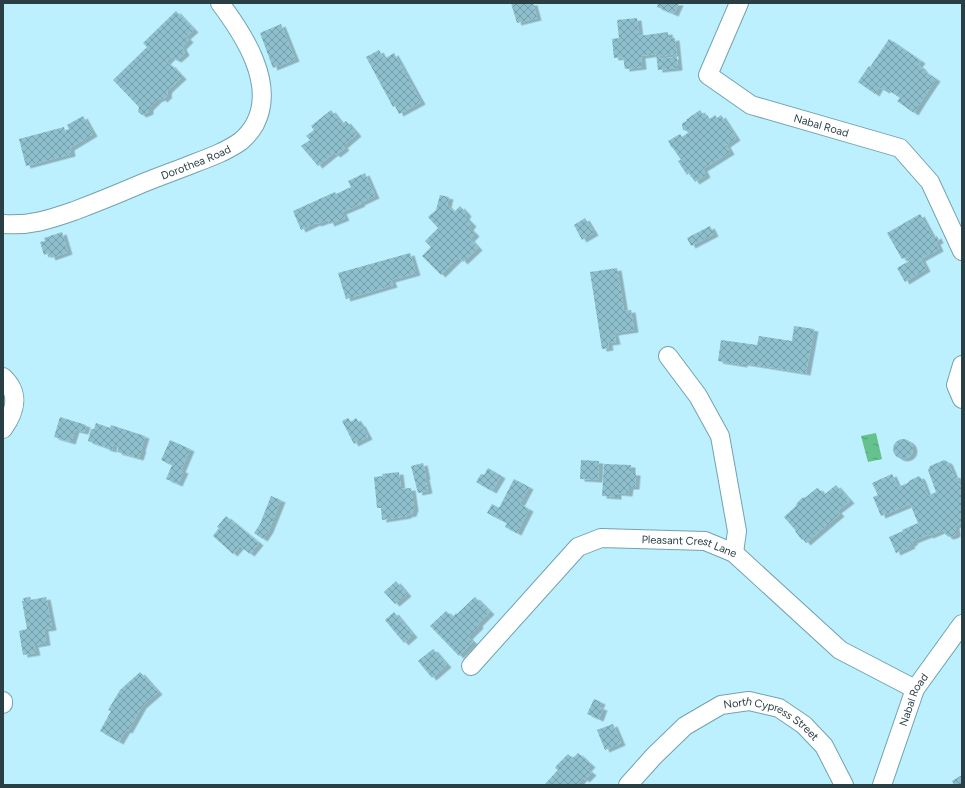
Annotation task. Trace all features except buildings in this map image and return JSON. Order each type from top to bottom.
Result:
[{"type":"street","name":"Dorothea Road","points":[[3,224],[32,224],[46,221],[218,154],[243,140],[251,131],[258,118],[261,106],[262,91],[259,74],[252,56],[236,26],[220,3]]},
{"type":"street","name":"Nabal Road","points":[[739,3],[708,75],[751,105],[900,148],[930,182],[962,251]]},
{"type":"street","points":[[668,356],[698,396],[720,436],[737,531],[734,552]]},
{"type":"street","points":[[962,365],[956,385],[962,399]]},
{"type":"street","points":[[3,377],[7,380],[13,391],[15,401],[13,412],[3,429]]},
{"type":"street","name":"Pleasant Crest Lane","points":[[471,666],[578,546],[601,538],[705,541],[734,552],[840,650],[915,689]]},
{"type":"street","name":"Nabal Road","points":[[882,785],[915,689],[962,624]]},
{"type":"street","name":"North Cypress Street","points":[[628,785],[654,756],[685,726],[721,705],[749,701],[779,708],[804,725],[824,746],[844,785]]},
{"type":"water","points":[[876,433],[882,459],[868,462],[861,436]]}]
